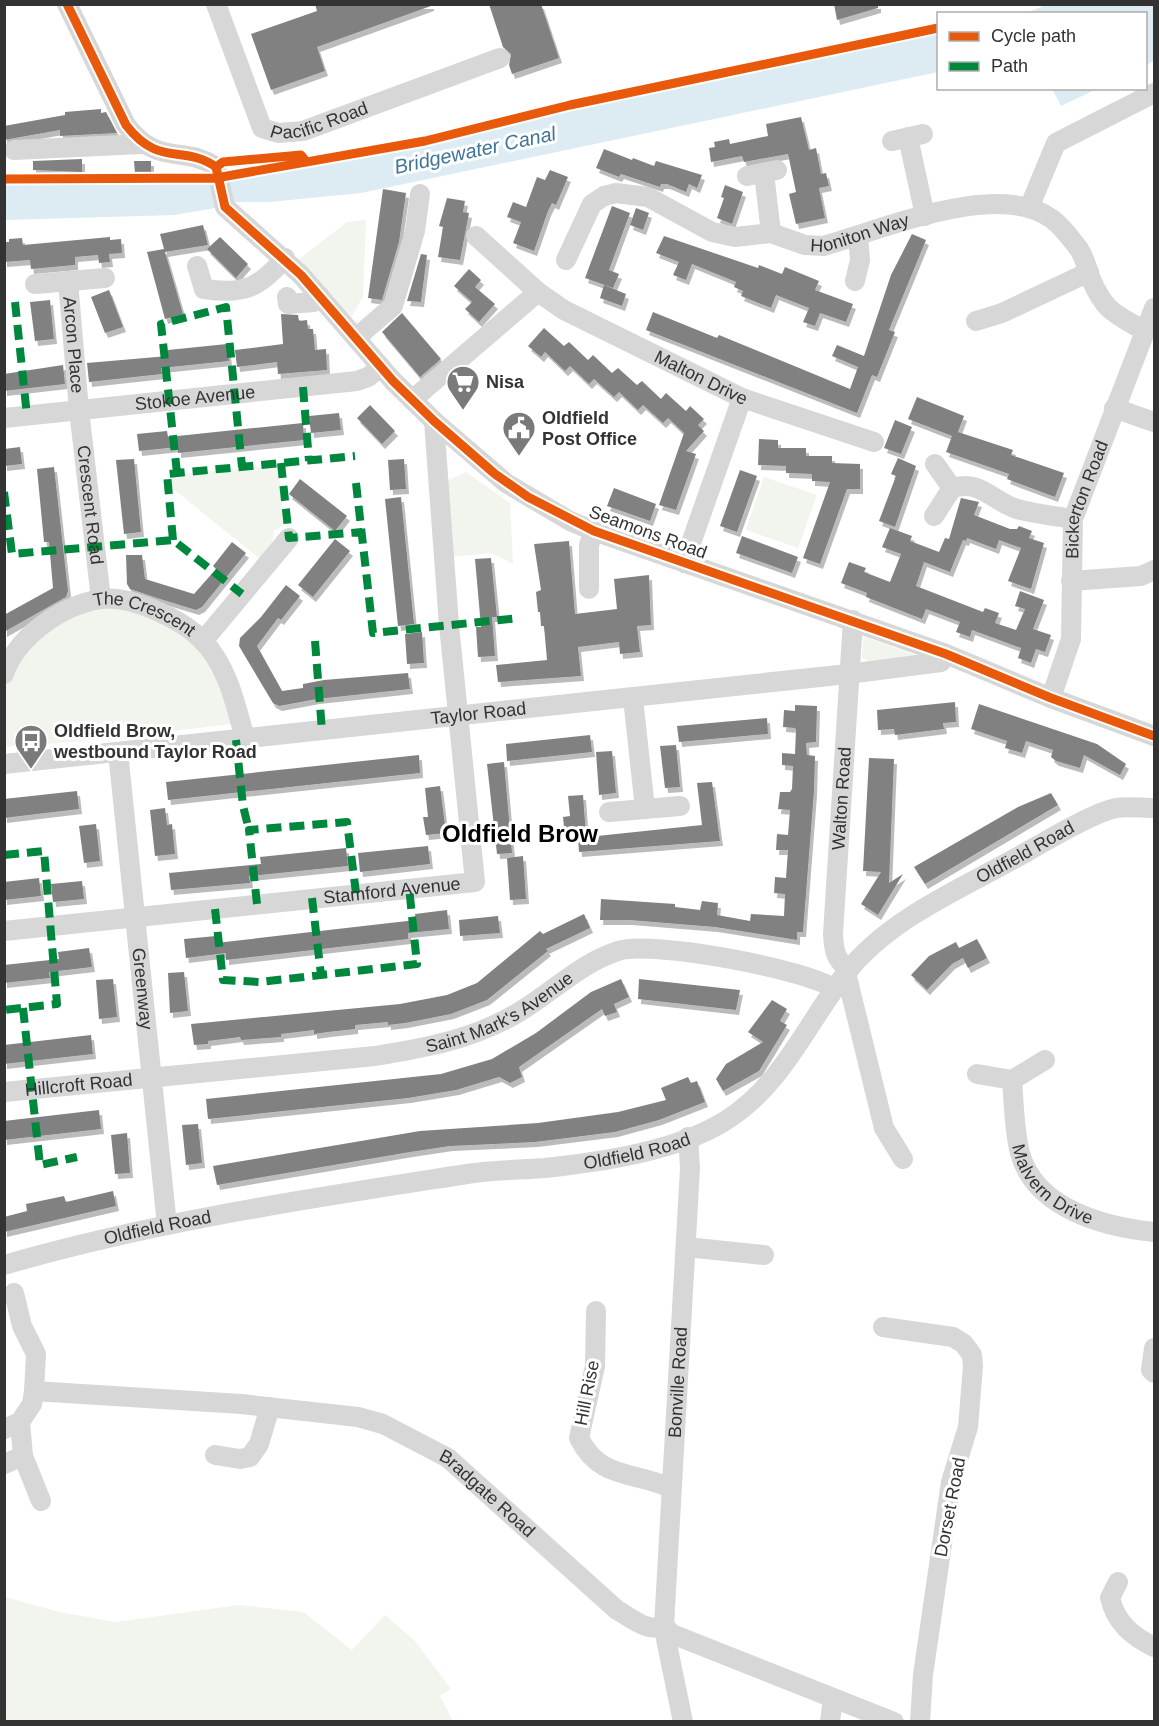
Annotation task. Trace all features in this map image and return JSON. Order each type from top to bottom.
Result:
[{"type":"street","points":[[67,4],[126,125],[142,144]]},
{"type":"street","name":"Pacific Road","points":[[216,4],[262,128],[278,134],[303,132],[500,58]]},
{"type":"street","points":[[1029,208],[1056,143],[1155,93]]},
{"type":"street","points":[[908,137],[925,216]]},
{"type":"street","points":[[14,150],[142,144]]},
{"type":"street","name":"Seamons Road","points":[[142,144],[164,153],[202,160],[216,167],[225,207],[285,258],[412,400],[506,483],[570,521],[946,654],[1051,698],[1155,736]]},
{"type":"street","points":[[763,173],[771,233]]},
{"type":"street","name":"Honiton Way","points":[[566,260],[592,204],[616,193],[648,197],[712,232],[735,237],[771,233],[805,245],[823,246],[925,216],[987,203],[1010,204],[1029,208],[1051,218],[1083,254],[1100,300],[1112,312],[1145,331]]},
{"type":"street","points":[[356,338],[393,306],[415,231],[420,194]]},
{"type":"street","name":"Malton Drive","points":[[476,236],[538,292],[564,310],[742,398],[874,442]]},
{"type":"street","points":[[855,281],[860,260],[858,237]]},
{"type":"street","points":[[197,266],[206,294],[226,293],[255,286],[285,258]]},
{"type":"street","points":[[976,321],[1002,313],[1089,272]]},
{"type":"street","points":[[35,284],[105,278]]},
{"type":"street","name":"Arcon Place","points":[[68,281],[79,410]]},
{"type":"street","points":[[412,400],[538,292]]},
{"type":"street","points":[[287,297],[288,304],[314,302],[320,296]]},
{"type":"street","name":"Bickerton Road","points":[[1051,698],[1071,639],[1073,519],[1114,408],[1155,308]]},
{"type":"street","name":"Stokoe Avenue","points":[[4,418],[357,381],[368,377],[381,366]]},
{"type":"street","points":[[684,563],[742,398]]},
{"type":"street","points":[[1114,408],[1155,422]]},
{"type":"street","name":"Crescent Road","points":[[79,410],[101,599]]},
{"type":"street","name":"Stamford Avenue","points":[[136,918],[410,887],[475,882],[449,626],[434,421]]},
{"type":"street","points":[[935,464],[952,488]]},
{"type":"street","points":[[934,516],[952,488],[971,485],[987,491],[1014,508],[1073,519]]},
{"type":"street","points":[[589,589],[589,546],[594,531]]},
{"type":"street","points":[[203,640],[289,538]]},
{"type":"street","points":[[1071,581],[1141,576],[1155,570]]},
{"type":"street","name":"The Crescent","points":[[5,667],[22,642],[52,616],[72,607],[101,599],[133,603],[158,612],[203,640],[218,661],[245,739]]},
{"type":"street","name":"Walton Road","points":[[853,620],[833,934],[834,953],[839,962],[884,1128],[903,1159]]},
{"type":"street","name":"Taylor Road","points":[[4,764],[848,674],[941,662],[946,654]]},
{"type":"street","points":[[633,698],[645,809]]},
{"type":"street","name":"Greenway","points":[[118,752],[166,1226]]},
{"type":"street","points":[[609,812],[680,806]]},
{"type":"street","name":"Oldfield Road","points":[[4,1265],[166,1226],[472,1173],[547,1168],[634,1154],[688,1137],[723,1123],[770,1084],[843,977],[881,937],[914,914],[1056,835],[1115,808],[1155,808]]},
{"type":"street","points":[[4,931],[136,918]]},
{"type":"street","name":"Saint Mark's Avenue","points":[[151,1076],[375,1056],[427,1047],[477,1034],[516,1014],[598,958],[621,950],[652,949],[743,960],[817,979],[843,977]]},
{"type":"street","points":[[977,1074],[1012,1080],[1045,1060]]},
{"type":"street","name":"Hillcroft Road","points":[[4,1092],[151,1076]]},
{"type":"street","name":"Malvern Drive","points":[[1012,1080],[1020,1154],[1029,1175],[1063,1206],[1089,1220],[1114,1227],[1155,1232]]},
{"type":"street","name":"Bonville Road","points":[[683,1722],[663,1628],[686,1247],[690,1168],[688,1137]]},
{"type":"street","points":[[686,1247],[764,1255]]},
{"type":"street","points":[[14,1293],[22,1326],[36,1354],[32,1404],[12,1425],[14,1460],[41,1501]]},
{"type":"street","name":"Hill Rise","points":[[596,1311],[595,1366],[579,1438],[589,1455],[602,1467],[651,1479],[670,1488]]},
{"type":"street","name":"Dorset Road","points":[[883,1326],[952,1337],[964,1344],[972,1355],[968,1427],[951,1482],[923,1675],[920,1722]]},
{"type":"street","points":[[1155,1348],[1150,1362],[1151,1370],[1155,1373]]},
{"type":"street","name":"Bradgate Road","points":[[34,1391],[270,1407],[358,1416],[383,1424],[448,1458],[616,1610],[644,1625],[663,1628],[894,1722]]},
{"type":"street","points":[[215,1455],[240,1460],[250,1457],[259,1444],[270,1407]]},
{"type":"street","points":[[1118,1582],[1110,1599],[1113,1612],[1121,1624],[1137,1638],[1155,1647]]},
{"type":"street","points":[[645,1609],[663,1628]]},
{"type":"street","points":[[830,1722],[833,1698]]},
{"type":"shaded area","points":[[366,220],[363,296],[351,318],[297,261],[347,222]]},
{"type":"shaded area","points":[[278,465],[284,525],[274,531],[272,544],[260,559],[171,487],[171,475]]},
{"type":"shaded area","points":[[466,472],[510,503],[513,564],[491,553],[451,557],[447,481]]},
{"type":"shaded area","points":[[764,477],[817,495],[798,548],[746,530]]},
{"type":"shaded area","points":[[99,600],[157,614],[216,661],[232,724],[141,735],[134,729],[120,724],[106,727],[86,741],[5,747],[5,682],[23,644]]},
{"type":"shaded area","points":[[868,638],[915,655],[915,657],[872,663],[862,658],[863,640]]},
{"type":"shaded area","points":[[5,1597],[59,1612],[116,1622],[239,1605],[303,1612],[352,1650],[385,1615],[415,1641],[451,1689],[440,1696],[453,1721],[5,1721]]},
{"type":"water","points":[[1046,5],[1154,5],[1154,61],[1147,64],[1147,12],[1028,12]]},
{"type":"water","name":"Bridgewater Canal","points":[[937,33],[937,72],[361,193],[269,202],[232,202],[215,208],[175,215],[5,220],[4,182],[222,180],[411,148],[671,86]]},
{"type":"water","points":[[1053,90],[1095,90],[1061,106]]},
{"type":"building","points":[[315,4],[431,4],[431,6],[317,47],[325,71],[271,90],[251,34],[317,11]]},
{"type":"building","points":[[489,4],[541,4],[559,58],[512,74],[509,65],[511,54],[503,47]]},
{"type":"building","points":[[834,4],[878,4],[878,8],[837,20]]},
{"type":"building","points":[[101,109],[101,113],[106,112],[117,133],[60,136],[60,130],[4,140],[4,126],[65,115],[65,112]]},
{"type":"building","points":[[801,117],[809,150],[816,148],[821,174],[826,173],[829,186],[819,188],[825,218],[796,224],[789,194],[796,192],[788,154],[744,162],[742,156],[711,162],[709,148],[715,147],[714,142],[729,139],[730,144],[768,136],[766,124]]},
{"type":"building","points":[[604,149],[654,166],[656,161],[702,175],[697,188],[689,184],[686,192],[667,184],[661,184],[660,187],[621,174],[619,177],[596,168]]},
{"type":"building","points":[[82,159],[82,172],[33,170],[33,161]]},
{"type":"building","points":[[134,161],[151,161],[151,173],[135,173]]},
{"type":"building","points":[[550,170],[568,177],[556,205],[552,203],[548,211],[534,251],[513,243],[521,222],[507,217],[513,202],[526,207],[537,177],[545,180]]},
{"type":"building","points":[[725,185],[743,192],[732,224],[717,218],[724,198],[721,197]]},
{"type":"building","points":[[383,189],[406,193],[399,242],[382,300],[368,298]]},
{"type":"building","points":[[447,198],[465,201],[463,212],[469,213],[460,260],[438,257],[443,227],[439,226]]},
{"type":"building","points":[[612,206],[630,213],[609,270],[619,274],[613,288],[585,278]]},
{"type":"building","points":[[636,208],[649,213],[643,230],[630,225]]},
{"type":"building","points":[[203,225],[208,245],[165,252],[183,314],[165,319],[147,252],[164,249],[160,234]]},
{"type":"building","points":[[912,234],[926,240],[889,330],[895,332],[877,377],[872,375],[857,413],[646,330],[653,312],[717,338],[719,335],[850,389],[858,367],[832,356],[837,345],[864,356],[891,275]]},
{"type":"building","points":[[664,236],[758,268],[759,265],[782,274],[785,267],[819,281],[815,290],[853,304],[846,322],[820,313],[815,326],[803,322],[809,308],[776,295],[771,308],[741,296],[743,291],[734,287],[736,282],[692,264],[686,280],[673,275],[679,262],[656,253]]},
{"type":"building","points":[[110,237],[110,240],[121,239],[122,253],[109,254],[110,262],[99,263],[98,255],[75,257],[75,265],[31,269],[30,260],[4,262],[4,242],[9,242],[9,239],[22,238],[23,245]]},
{"type":"building","points":[[220,237],[248,264],[236,278],[207,249]]},
{"type":"building","points":[[421,254],[427,255],[421,302],[407,301]]},
{"type":"building","points":[[469,269],[481,280],[475,287],[495,304],[479,322],[465,309],[472,302],[454,286]]},
{"type":"building","points":[[604,285],[626,294],[622,306],[600,298]]},
{"type":"building","points":[[109,290],[123,327],[105,333],[91,297]]},
{"type":"building","points":[[50,300],[54,339],[35,341],[30,302]]},
{"type":"building","points":[[402,313],[441,359],[420,377],[382,332]]},
{"type":"building","points":[[281,314],[298,315],[299,321],[307,320],[308,329],[313,329],[315,350],[326,349],[327,370],[278,374],[277,362],[237,367],[235,350],[283,344]]},
{"type":"building","points":[[544,328],[564,346],[569,342],[588,360],[593,355],[612,373],[618,368],[637,385],[642,381],[661,399],[666,393],[686,411],[690,406],[704,419],[698,425],[704,431],[686,451],[696,454],[676,510],[659,505],[684,433],[668,418],[663,423],[643,405],[638,410],[619,392],[614,397],[594,379],[589,384],[570,366],[565,371],[545,352],[541,357],[528,346]]},
{"type":"building","points":[[227,344],[229,361],[161,368],[162,374],[89,382],[87,363],[168,356],[168,350]]},
{"type":"building","points":[[63,365],[65,384],[4,391],[4,374]]},
{"type":"building","points":[[917,397],[964,416],[958,432],[1013,450],[1011,455],[1064,473],[1055,497],[1007,479],[1009,474],[946,452],[952,436],[908,419]]},
{"type":"building","points":[[370,405],[395,431],[382,444],[357,418]]},
{"type":"building","points":[[339,413],[341,430],[311,433],[309,416]]},
{"type":"building","points":[[895,420],[912,427],[901,454],[884,448]]},
{"type":"building","points":[[303,423],[304,440],[178,453],[178,447],[139,451],[137,434],[167,431],[168,437]]},
{"type":"building","points":[[759,439],[778,440],[778,448],[806,448],[806,456],[832,456],[832,463],[860,464],[860,489],[847,489],[820,564],[803,558],[830,482],[812,481],[812,474],[786,473],[786,466],[758,465]]},
{"type":"building","points":[[20,447],[22,464],[4,466],[4,449]]},
{"type":"building","points":[[898,458],[916,466],[895,527],[879,521],[896,476],[891,474]]},
{"type":"building","points":[[134,459],[141,532],[124,534],[116,460]]},
{"type":"building","points":[[404,459],[406,489],[390,490],[388,460]]},
{"type":"building","points":[[54,467],[68,591],[66,597],[4,632],[4,615],[53,588],[49,542],[44,542],[37,469]]},
{"type":"building","points":[[740,470],[757,476],[737,532],[720,526]]},
{"type":"building","points":[[300,479],[347,516],[335,531],[289,494]]},
{"type":"building","points":[[614,488],[656,504],[650,521],[607,506]]},
{"type":"building","points":[[401,497],[414,624],[398,626],[385,499]]},
{"type":"building","points":[[961,498],[979,502],[974,515],[1010,529],[1017,529],[1019,526],[1032,531],[1029,538],[1044,543],[1031,589],[1008,581],[1021,548],[999,540],[996,549],[967,538],[966,541],[963,540],[950,572],[924,562],[916,586],[983,612],[985,608],[999,613],[995,623],[1016,630],[1025,609],[1015,606],[1020,591],[1044,600],[1033,629],[1051,635],[1045,652],[1036,649],[1031,663],[1018,658],[1021,648],[972,630],[970,637],[956,632],[960,622],[926,609],[922,619],[866,597],[867,593],[841,583],[849,562],[866,568],[864,572],[890,582],[901,554],[882,547],[890,528],[912,536],[910,541],[939,552],[945,538],[949,539]]},
{"type":"building","points":[[742,536],[798,557],[792,573],[736,553]]},
{"type":"building","points":[[335,539],[350,551],[313,597],[298,585]]},
{"type":"building","points":[[569,541],[575,614],[617,609],[614,579],[649,575],[651,625],[637,626],[640,652],[620,654],[619,642],[578,647],[581,676],[498,682],[496,665],[547,660],[544,626],[541,626],[540,612],[538,612],[536,592],[541,590],[534,544]]},
{"type":"building","points":[[232,542],[246,553],[202,607],[196,610],[130,589],[127,584],[126,555],[142,555],[145,579],[194,594],[216,569],[213,566]]},
{"type":"building","points":[[491,558],[497,617],[492,617],[495,656],[478,657],[476,627],[481,627],[475,559]]},
{"type":"building","points":[[286,585],[300,596],[281,620],[278,618],[257,646],[282,691],[303,688],[303,684],[324,680],[408,673],[410,689],[317,699],[279,706],[273,703],[239,646],[240,638],[261,617]]},
{"type":"building","points":[[422,632],[424,663],[407,664],[405,634]]},
{"type":"building","points":[[955,702],[956,722],[943,723],[944,729],[895,735],[894,729],[878,730],[877,710]]},
{"type":"building","points":[[979,704],[1097,744],[1126,764],[1120,775],[1084,755],[1080,768],[1056,761],[1051,757],[1053,750],[1026,741],[1022,753],[1005,748],[1007,741],[971,729]]},
{"type":"building","points":[[795,705],[817,706],[816,742],[806,743],[807,755],[815,756],[814,791],[803,932],[797,932],[797,940],[715,927],[600,920],[601,899],[675,904],[675,907],[700,910],[702,901],[718,903],[717,915],[750,921],[751,914],[784,916],[785,894],[774,893],[775,877],[786,878],[788,850],[776,850],[777,834],[788,835],[790,810],[778,809],[780,792],[790,792],[792,789],[793,766],[782,765],[782,753],[795,754],[796,730],[783,727],[784,710],[795,711]]},
{"type":"building","points":[[767,718],[768,734],[679,742],[677,726]]},
{"type":"building","points":[[590,735],[592,752],[507,761],[506,744]]},
{"type":"building","points":[[676,745],[680,787],[665,788],[660,746]]},
{"type":"building","points":[[612,751],[616,793],[599,795],[596,752]]},
{"type":"building","points":[[419,755],[420,773],[168,800],[166,782]]},
{"type":"building","points":[[869,758],[894,759],[889,883],[903,874],[878,915],[861,904],[881,872],[863,871]]},
{"type":"building","points":[[504,762],[512,853],[497,854],[487,764]]},
{"type":"building","points":[[712,782],[720,841],[579,852],[578,838],[702,825],[697,783]]},
{"type":"building","points":[[440,786],[446,833],[426,835],[423,817],[428,817],[425,788]]},
{"type":"building","points":[[77,791],[79,809],[4,818],[4,799]]},
{"type":"building","points":[[1051,793],[1058,805],[925,884],[914,867],[1018,807]]},
{"type":"building","points":[[583,795],[586,835],[565,837],[563,817],[570,816],[568,796]]},
{"type":"building","points":[[165,808],[167,825],[172,824],[175,854],[155,856],[150,810]]},
{"type":"building","points":[[96,824],[100,861],[84,863],[79,826]]},
{"type":"building","points":[[428,846],[430,864],[360,872],[358,853]]},
{"type":"building","points":[[346,848],[348,866],[249,876],[250,883],[171,890],[169,873],[261,864],[260,857]]},
{"type":"building","points":[[523,856],[526,899],[510,900],[507,858]]},
{"type":"building","points":[[39,878],[41,896],[4,900],[4,882]]},
{"type":"building","points":[[82,881],[84,899],[53,902],[51,884]]},
{"type":"building","points":[[447,910],[449,929],[408,933],[408,939],[226,960],[226,953],[186,958],[184,939],[216,936],[216,943],[416,920],[415,914]]},
{"type":"building","points":[[584,914],[590,928],[546,949],[548,951],[487,1000],[451,1014],[388,1025],[388,1022],[355,1025],[355,1029],[314,1034],[314,1030],[281,1034],[281,1037],[241,1040],[240,1037],[194,1045],[191,1024],[400,1004],[447,995],[477,983],[540,931],[543,934]]},
{"type":"building","points":[[498,916],[500,933],[460,936],[459,920]]},
{"type":"building","points":[[977,939],[987,958],[968,968],[963,958],[952,964],[927,990],[911,975],[929,956],[956,942],[959,948]]},
{"type":"building","points":[[89,948],[92,967],[49,972],[50,978],[4,983],[4,965],[59,959],[58,952]]},
{"type":"building","points":[[184,972],[188,1011],[170,1013],[168,973]]},
{"type":"building","points":[[113,979],[117,1017],[99,1019],[96,980]]},
{"type":"building","points":[[621,979],[629,997],[614,1004],[617,1012],[605,1016],[602,1009],[519,1067],[522,1077],[510,1083],[499,1077],[456,1090],[408,1098],[208,1119],[206,1099],[441,1074],[492,1059],[536,1033],[591,992]]},
{"type":"building","points":[[639,979],[740,990],[736,1010],[638,999]]},
{"type":"building","points":[[772,1000],[787,1009],[780,1021],[787,1025],[759,1071],[723,1091],[716,1079],[726,1064],[763,1042],[748,1032]]},
{"type":"building","points":[[91,1035],[93,1054],[4,1064],[4,1045]]},
{"type":"building","points":[[688,1077],[691,1083],[697,1081],[705,1102],[659,1120],[615,1132],[535,1142],[450,1146],[217,1185],[213,1166],[420,1131],[538,1123],[618,1112],[666,1100],[661,1088]]},
{"type":"building","points":[[99,1110],[101,1129],[4,1140],[4,1121]]},
{"type":"building","points":[[198,1124],[202,1163],[186,1165],[182,1125]]},
{"type":"building","points":[[127,1133],[130,1173],[115,1174],[111,1135]]},
{"type":"building","points":[[113,1191],[116,1206],[4,1232],[4,1217],[27,1211],[26,1204],[64,1196],[66,1202]]},
{"type":"marked path","points":[[15,302],[27,416]]},
{"type":"marked path","points":[[177,473],[161,324],[226,307],[242,467]]},
{"type":"marked path","points":[[303,387],[309,461]]},
{"type":"marked path","points":[[173,540],[167,474],[355,456]]},
{"type":"marked path","points":[[281,463],[289,538],[362,532]]},
{"type":"marked path","points":[[356,483],[373,633],[519,618]]},
{"type":"marked path","points":[[4,492],[12,554],[173,540],[242,594]]},
{"type":"marked path","points":[[315,641],[322,731]]},
{"type":"marked path","points":[[236,740],[243,806],[249,830]]},
{"type":"marked path","points":[[257,904],[249,830],[347,822],[356,893]]},
{"type":"marked path","points":[[4,855],[44,851],[57,1004],[4,1010]]},
{"type":"marked path","points":[[215,909],[223,980],[260,982],[417,964],[409,887]]},
{"type":"marked path","points":[[312,898],[321,975]]},
{"type":"marked path","points":[[23,1008],[40,1165],[77,1157]]},
{"type":"cycle path","points":[[67,4],[126,125],[149,146],[171,154],[204,160],[216,167]]},
{"type":"cycle path","points":[[4,179],[216,178],[425,141],[570,105],[937,28]]},
{"type":"cycle path","points":[[216,167],[223,162],[301,155],[305,160]]},
{"type":"cycle path","points":[[216,167],[225,207],[301,275],[393,381],[434,421],[495,474],[528,497],[594,531],[946,654],[1051,698],[1154,736]]},
{"type":"place","name":"Nisa","points":[[463,411]]},
{"type":"place","name":"Oldfield Post Office","points":[[519,457]]},
{"type":"place","name":"Oldfield Brow, westbound Taylor Road","points":[[31,770]]},
{"type":"district","name":"Oldfield Brow","points":[[520,833]]}]
